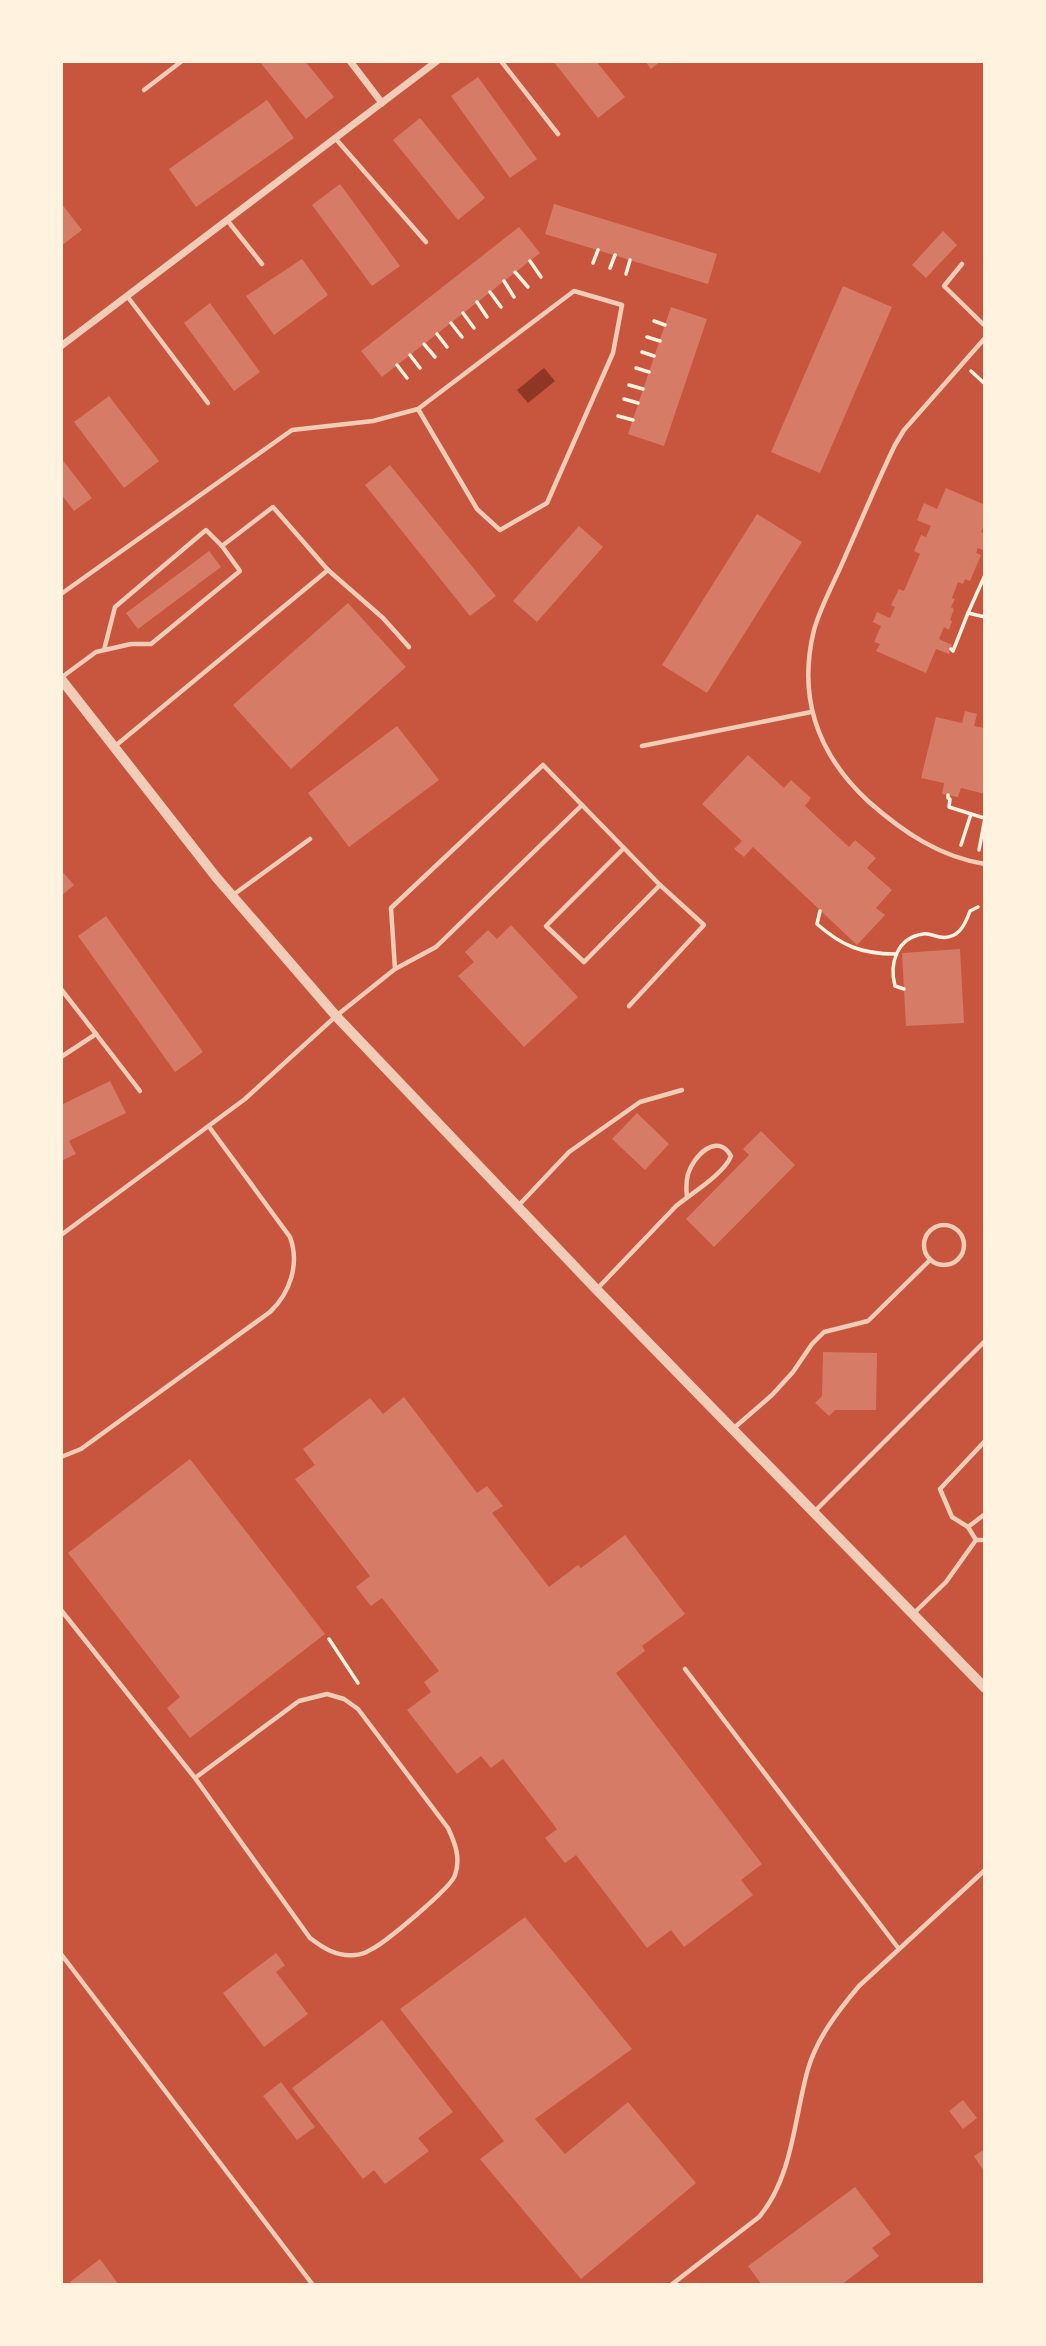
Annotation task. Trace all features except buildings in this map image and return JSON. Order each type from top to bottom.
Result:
[{"type":"street","points":[[350,61],[382,103]]},
{"type":"street","points":[[61,346],[438,61]]},
{"type":"street","points":[[61,678],[113,748],[336,1016],[985,1688]]},
{"type":"lane","points":[[144,90],[182,61]]},
{"type":"lane","points":[[501,61],[558,134]]},
{"type":"lane","points":[[335,138],[426,243]]},
{"type":"lane","points":[[227,220],[262,264]]},
{"type":"lane","points":[[962,264],[944,286],[985,326]]},
{"type":"lane","points":[[61,594],[292,430],[373,421],[418,409],[574,291],[622,305],[613,353],[547,503],[500,530],[477,509],[418,409]]},
{"type":"lane","points":[[127,296],[208,403]]},
{"type":"lane","points":[[985,338],[904,430],[895,445],[815,628],[808,662],[807,690],[820,737],[838,768],[859,792],[894,824],[948,855],[985,864]]},
{"type":"lane","points":[[222,546],[273,507],[328,570],[383,618],[409,647]]},
{"type":"lane","points":[[61,678],[96,652],[131,644],[151,644],[240,570],[206,530],[115,607],[104,650]]},
{"type":"lane","points":[[113,748],[328,570]]},
{"type":"lane","points":[[642,746],[811,712]]},
{"type":"lane","points":[[395,969],[391,908],[543,765],[660,885],[704,925],[629,1006]]},
{"type":"lane","points":[[61,1236],[210,1128],[245,1100],[336,1016],[395,969],[436,947],[582,806]]},
{"type":"lane","points":[[233,895],[310,839]]},
{"type":"lane","points":[[624,848],[546,926],[584,962],[660,885]]},
{"type":"lane","points":[[61,989],[140,1091]]},
{"type":"lane","points":[[61,1057],[96,1034]]},
{"type":"lane","points":[[517,1206],[569,1152],[640,1102],[682,1090]]},
{"type":"lane","points":[[61,1457],[81,1449],[270,1312],[281,1302],[289,1286],[295,1250],[290,1237],[210,1128]]},
{"type":"lane","points":[[597,1289],[676,1206],[727,1165],[731,1156],[722,1146],[706,1148],[691,1167],[687,1176],[687,1197]]},
{"type":"lane","points":[[945,1225],[958,1230],[964,1241],[958,1260],[940,1265],[930,1260],[924,1246],[928,1233],[933,1228],[945,1225]]},
{"type":"lane","points":[[733,1429],[772,1395],[824,1332],[868,1321],[930,1260]]},
{"type":"lane","points":[[814,1512],[985,1341]]},
{"type":"lane","points":[[976,1540],[968,1527],[953,1517],[940,1489],[985,1441]]},
{"type":"lane","points":[[968,1527],[985,1514]]},
{"type":"lane","points":[[913,1615],[946,1582],[976,1540]]},
{"type":"lane","points":[[976,1540],[985,1540]]},
{"type":"lane","points":[[61,1609],[195,1778],[310,1938],[322,1947],[337,1954],[356,1955],[371,1950],[444,1892],[455,1878],[458,1861],[456,1845],[448,1828],[358,1709],[344,1699],[327,1694],[299,1701],[195,1778]]},
{"type":"lane","points":[[685,1670],[899,1949]]},
{"type":"lane","points":[[671,2285],[759,2217],[770,2204],[787,2158],[809,2067],[836,2015],[859,1986],[985,1870]]},
{"type":"lane","points":[[61,1954],[313,2285]]},
{"type":"path","points":[[593,263],[598,250]]},
{"type":"path","points":[[610,268],[615,255]]},
{"type":"path","points":[[626,274],[630,260]]},
{"type":"path","points":[[530,261],[541,276]]},
{"type":"path","points":[[515,272],[527,287]]},
{"type":"path","points":[[503,281],[514,297]]},
{"type":"path","points":[[490,292],[501,307]]},
{"type":"path","points":[[477,302],[488,317]]},
{"type":"path","points":[[463,313],[474,328]]},
{"type":"path","points":[[654,321],[665,325]]},
{"type":"path","points":[[451,323],[462,337]]},
{"type":"path","points":[[437,334],[447,348]]},
{"type":"path","points":[[647,337],[660,341]]},
{"type":"path","points":[[424,344],[435,357]]},
{"type":"path","points":[[642,352],[654,356]]},
{"type":"path","points":[[410,355],[420,368]]},
{"type":"path","points":[[963,363],[985,384]]},
{"type":"path","points":[[397,365],[407,378]]},
{"type":"path","points":[[636,368],[649,372]]},
{"type":"path","points":[[629,385],[643,388]]},
{"type":"path","points":[[624,399],[638,403]]},
{"type":"path","points":[[618,415],[633,420]]},
{"type":"path","points":[[951,649],[953,651],[985,575]]},
{"type":"path","points":[[968,613],[985,617]]},
{"type":"path","points":[[948,795],[949,807],[985,818],[981,836]]},
{"type":"path","points":[[957,858],[971,814]]},
{"type":"path","points":[[904,989],[895,986],[895,954],[907,941],[926,933],[941,937],[952,936],[965,925],[970,911],[978,907]]},
{"type":"path","points":[[820,911],[817,924],[840,943],[880,954],[895,954]]},
{"type":"path","points":[[329,1639],[358,1683]]},
{"type":"shaded area","points":[[544,368],[555,381],[528,403],[517,390]]}]
